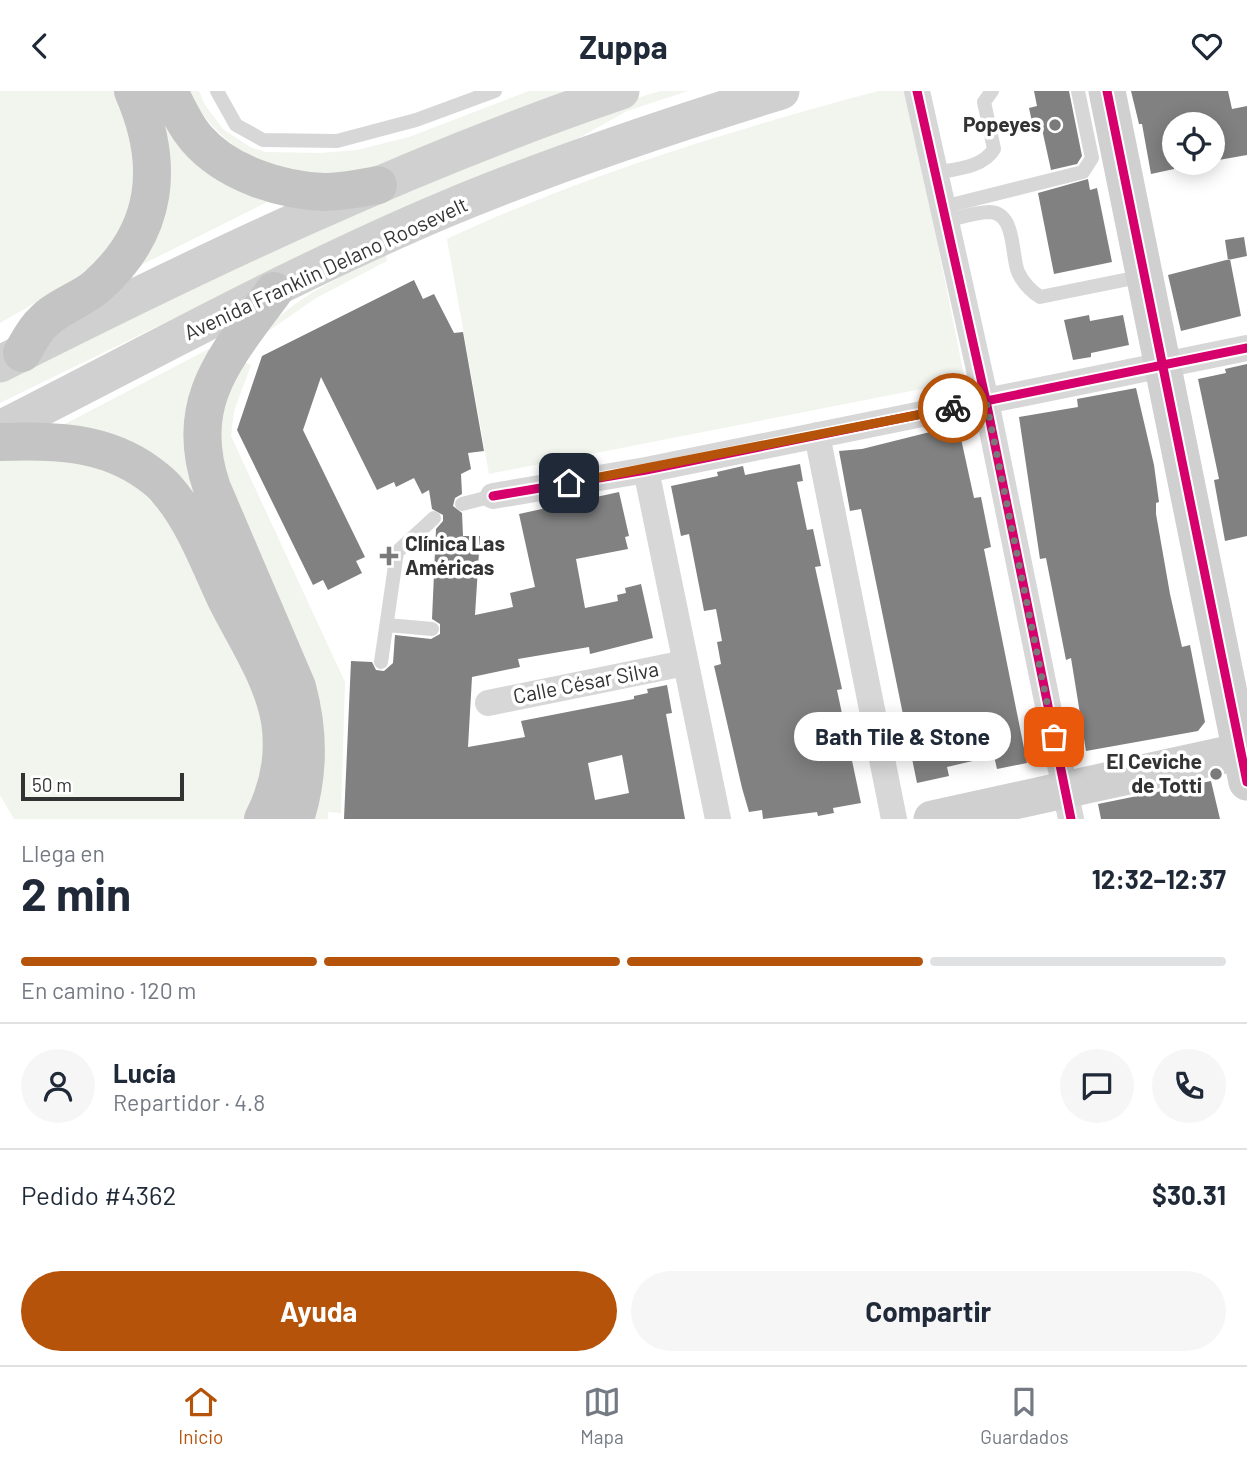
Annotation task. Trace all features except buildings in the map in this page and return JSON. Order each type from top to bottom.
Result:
[{"type":"highway","points":[[11,358],[43,320],[96,287],[142,226],[149,209],[153,167],[148,129],[133,91]]},
{"type":"highway","points":[[169,91],[197,140],[231,165],[257,177],[286,187],[326,192],[378,185]]},
{"type":"highway","points":[[274,291],[219,366],[203,412],[201,439],[203,462],[212,488],[297,687],[304,713],[306,759],[302,796],[295,819]]},
{"type":"highway","points":[[0,442],[44,440],[100,448],[133,463],[168,491],[187,519],[266,679],[276,708],[281,734],[280,769],[263,819]]},
{"type":"main road","name":"Avenida Franklin Delano Roosevelt","points":[[0,429],[274,291],[447,209],[580,157],[781,91]]},
{"type":"main road","points":[[932,819],[1068,804],[1246,760],[1107,91]]},
{"type":"main road","points":[[11,358],[239,247],[378,185],[602,94]]},
{"type":"street","points":[[917,91],[986,401],[1068,804]]},
{"type":"street","points":[[493,496],[646,470],[1247,348]]},
{"type":"street","points":[[817,435],[894,819]]},
{"type":"street","points":[[646,470],[718,819]]},
{"type":"street","name":"Calle César Silva","points":[[488,703],[685,663]]},
{"type":"lane","points":[[217,91],[236,125],[263,139],[337,141],[416,120],[495,91]]},
{"type":"lane","points":[[935,173],[971,166],[990,156],[994,149],[984,102],[992,91]]},
{"type":"lane","points":[[944,214],[1083,172],[1092,157],[1078,91]]},
{"type":"lane","points":[[944,214],[990,212],[1000,215],[1008,223],[1018,271],[1031,291],[1040,297],[1144,276]]},
{"type":"lane","points":[[462,504],[493,496]]},
{"type":"lane","points":[[381,662],[397,552],[434,517]]},
{"type":"lane","points":[[387,625],[432,629]]},
{"type":"shaded area","points":[[0,91],[120,91],[128,107],[136,206],[117,248],[64,286],[0,323]]},
{"type":"shaded area","points":[[188,91],[199,91],[205,105],[223,129],[250,147],[265,152],[321,153],[357,150],[409,137],[529,91],[562,91],[536,105],[392,162],[350,172],[322,174],[269,164],[245,153],[223,137],[204,116]]},
{"type":"shaded area","points":[[660,91],[688,91],[627,111],[568,144],[273,270],[0,403],[0,383],[267,250],[624,102]]},
{"type":"shaded area","points":[[878,91],[907,91],[964,376],[952,383],[489,474],[447,239],[605,174]]},
{"type":"shaded area","points":[[160,116],[285,193],[123,274]]},
{"type":"shaded area","points":[[386,255],[387,261],[316,298],[260,337],[272,323],[302,299]]},
{"type":"shaded area","points":[[224,341],[195,408],[288,680],[266,766],[248,819],[14,819],[0,795],[0,460],[91,457],[209,534],[63,425]]},
{"type":"shaded area","points":[[235,358],[251,365],[234,411],[231,436],[345,682],[341,813],[328,812],[328,819],[307,819],[299,646],[208,429]]},
{"type":"cycle path","points":[[917,91],[986,401],[1071,819]]},
{"type":"cycle path","points":[[1107,91],[1247,782]]},
{"type":"cycle path","points":[[493,496],[646,470],[1247,348]]},
{"type":"way so far","points":[[953,408],[986,401],[1054,737]]},
{"type":"place","name":"Popeyes","points":[[1055,125]]},
{"type":"place","name":"Clínica Las Américas","points":[[389,556]]},
{"type":"place","name":"Bath Tile & Stone","points":[[1054,737]]},
{"type":"place","name":"El Ceviche de Totti","points":[[1216,774]]},
{"type":"route","points":[[569,483],[953,408]]}]
